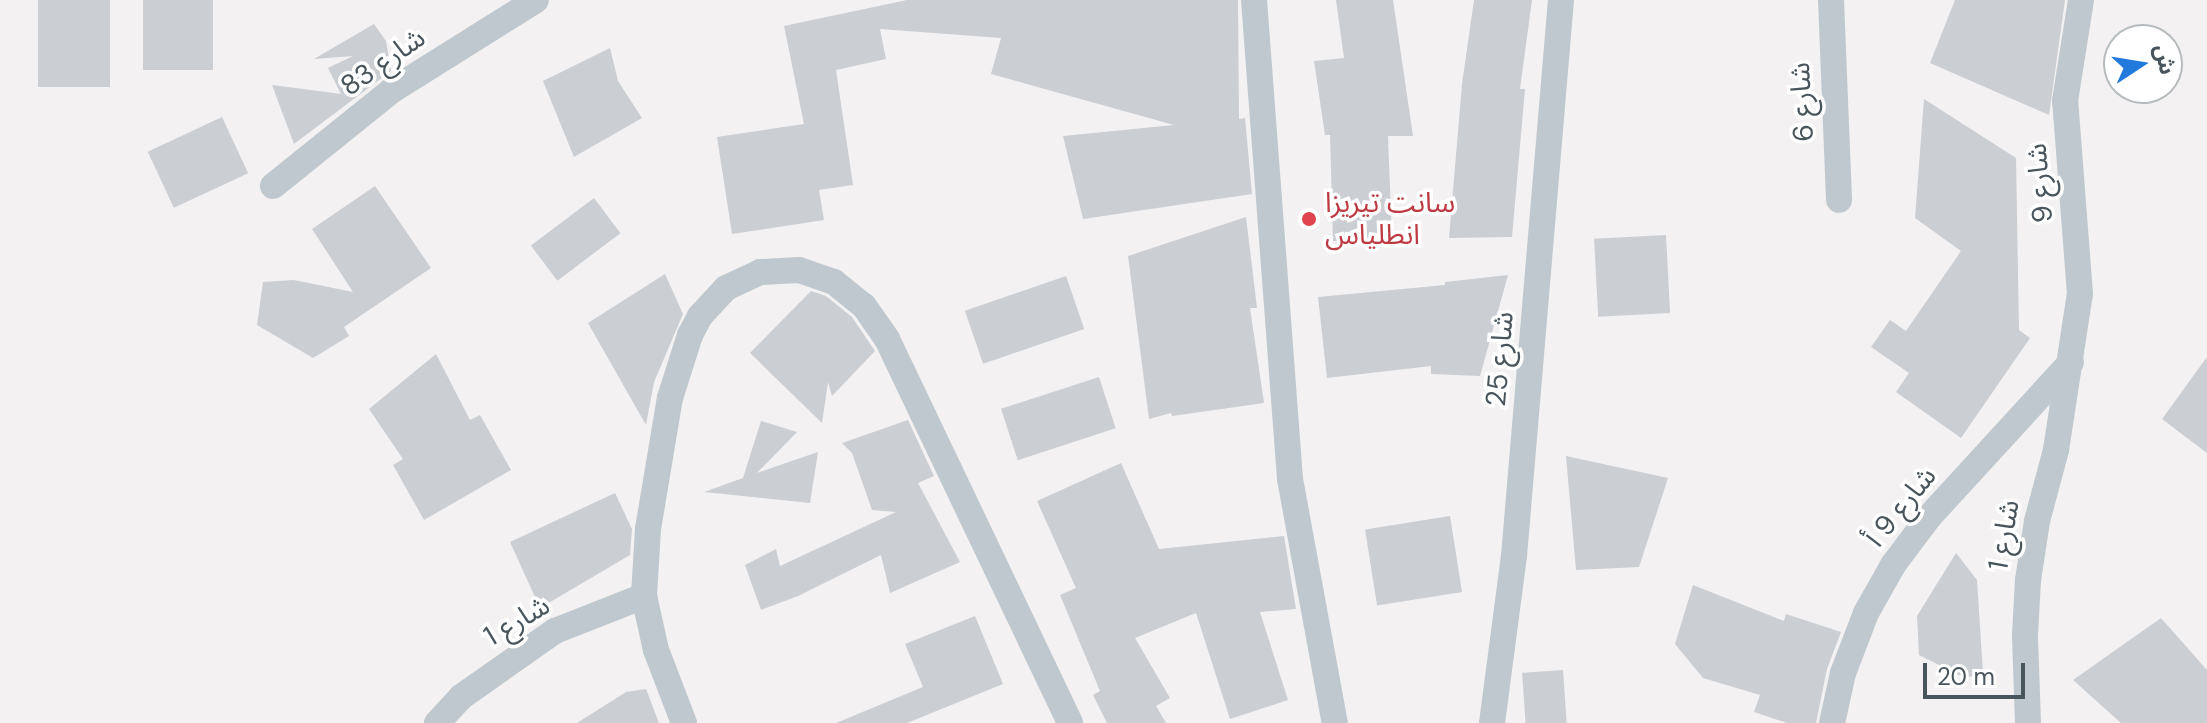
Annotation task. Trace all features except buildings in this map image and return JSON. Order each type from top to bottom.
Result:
[{"type":"street","name":"شارع 83","points":[[273,186],[391,91],[536,0]]},
{"type":"street","points":[[1254,0],[1290,479],[1335,723]]},
{"type":"street","name":"شارع 25","points":[[1492,723],[1516,541],[1561,0]]},
{"type":"street","name":"شارع 6","points":[[1831,0],[1839,200]]},
{"type":"street","name":"شارع 9","points":[[2071,362],[2080,294],[2065,101],[2081,0]]},
{"type":"street","points":[[684,723],[656,650],[644,596],[657,464],[670,398],[690,335],[700,316],[726,288],[760,272],[799,270],[834,282],[864,306],[887,339],[1070,723]]},
{"type":"street","name":"شارع 9 أ","points":[[1832,723],[1843,673],[1866,613],[1893,565],[1929,517],[2071,362]]},
{"type":"street","name":"شارع 1","points":[[2028,723],[2028,580],[2071,362]]},
{"type":"street","name":"شارع 1","points":[[437,723],[461,697],[555,631],[644,596]]},
{"type":"place","name":"سانت تيريزا انطلياس","points":[[1309,219]]}]
